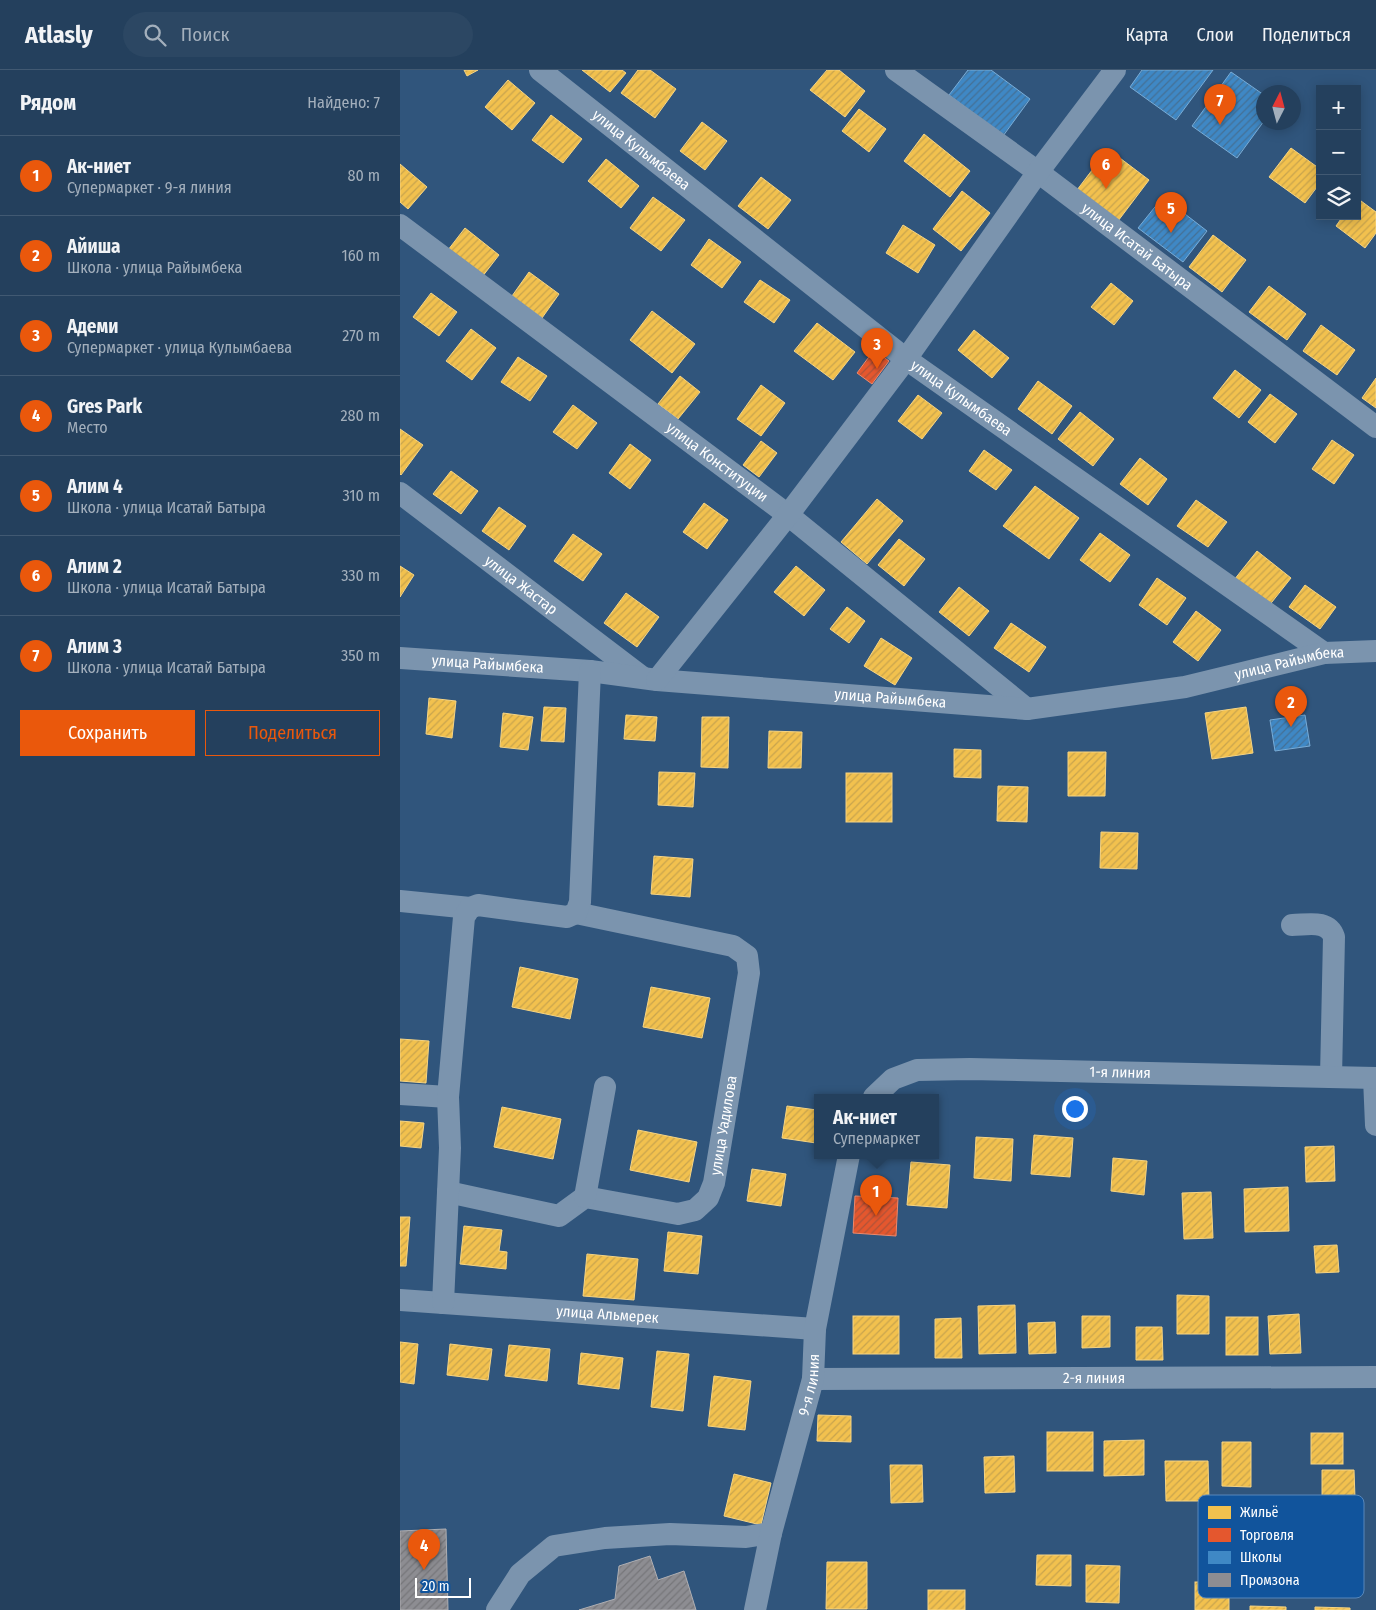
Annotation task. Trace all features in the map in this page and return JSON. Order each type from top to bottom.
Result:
[{"type":"street","name":"улица Кулымбаева","points":[[540,70],[906,360],[1324,653]]},
{"type":"street","name":"улица Исатай Батыра","points":[[896,70],[1038,172],[1376,428]]},
{"type":"street","points":[[650,679],[788,515],[906,360],[1038,172],[1115,70]]},
{"type":"street","name":"улица Конституции","points":[[400,225],[788,515],[1027,709]]},
{"type":"street","name":"улица Жастар","points":[[400,493],[650,679]]},
{"type":"street","name":"улица Райымбека","points":[[400,658],[590,671],[650,679],[1027,709],[1185,688],[1324,653],[1376,651]]},
{"type":"street","points":[[576,913],[580,902],[590,671]]},
{"type":"street","name":"улица Уадилова","points":[[400,902],[470,908],[478,905],[487,905],[568,917],[576,913],[734,946],[747,956],[749,973],[714,1183],[708,1198],[695,1210],[678,1214],[585,1197]]},
{"type":"street","points":[[443,1303],[450,1148],[448,1097],[464,917],[470,908]]},
{"type":"street","points":[[1292,925],[1324,925],[1332,931],[1334,937],[1331,1077]]},
{"type":"street","name":"1-я линия","points":[[877,1094],[893,1079],[917,1070],[970,1069],[1375,1078]]},
{"type":"street","points":[[1375,1078],[1376,1125]]},
{"type":"street","points":[[448,1192],[559,1216],[585,1197],[605,1087]]},
{"type":"street","points":[[400,1094],[448,1097]]},
{"type":"street","name":"9-я линия","points":[[755,1610],[771,1533],[813,1379],[815,1329],[848,1159]]},
{"type":"street","name":"улица Альмерек","points":[[400,1300],[815,1329]]},
{"type":"street","name":"2-я линия","points":[[813,1379],[1376,1377]]},
{"type":"street","points":[[496,1610],[520,1574],[554,1546],[605,1538],[670,1534],[746,1537],[771,1533]]},
{"type":"building: Жильё","points":[[464,70],[478,70],[467,76]]},
{"type":"building: Жильё","points":[[582,70],[622,70],[626,73],[610,92]]},
{"type":"building: Жильё","points":[[638,70],[650,70],[676,89],[655,118],[621,93]]},
{"type":"building: Жильё","points":[[827,70],[839,70],[865,91],[845,117],[810,90]]},
{"type":"building: Жильё","points":[[508,80],[535,103],[512,130],[485,107]]},
{"type":"building: Жильё","points":[[859,109],[886,129],[869,152],[842,131]]},
{"type":"building: Жильё","points":[[551,115],[582,139],[563,163],[532,140]]},
{"type":"building: Жильё","points":[[702,122],[727,141],[705,170],[680,151]]},
{"type":"building: Жильё","points":[[924,134],[970,171],[950,197],[904,161]]},
{"type":"building: Жильё","points":[[1291,148],[1316,166],[1316,188],[1305,203],[1269,177]]},
{"type":"building: Жильё","points":[[1108,149],[1149,180],[1118,221],[1077,190]]},
{"type":"building: Жильё","points":[[606,159],[639,186],[621,208],[588,181]]},
{"type":"building: Жильё","points":[[400,164],[427,187],[408,209],[400,202]]},
{"type":"building: Жильё","points":[[761,177],[791,200],[768,229],[738,206]]},
{"type":"building: Жильё","points":[[962,191],[990,213],[961,251],[933,229]]},
{"type":"building: Жильё","points":[[653,197],[685,220],[661,251],[630,228]]},
{"type":"building: Жильё","points":[[1361,201],[1376,212],[1376,233],[1365,248],[1336,226],[1340,220],[1361,220]]},
{"type":"building: Жильё","points":[[903,225],[935,245],[918,273],[886,253]]},
{"type":"building: Жильё","points":[[465,228],[499,255],[482,277],[448,250]]},
{"type":"building: Жильё","points":[[1213,235],[1246,260],[1222,292],[1189,267]]},
{"type":"building: Жильё","points":[[709,239],[741,262],[722,288],[691,265]]},
{"type":"building: Жильё","points":[[529,272],[559,294],[542,318],[512,296]]},
{"type":"building: Жильё","points":[[760,280],[790,300],[774,323],[744,302]]},
{"type":"building: Жильё","points":[[1111,283],[1133,301],[1114,325],[1091,307]]},
{"type":"building: Жильё","points":[[1269,286],[1306,314],[1287,340],[1249,312]]},
{"type":"building: Жильё","points":[[431,293],[457,312],[439,336],[413,317]]},
{"type":"building: Жильё","points":[[652,311],[695,344],[672,373],[630,340]]},
{"type":"building: Жильё","points":[[817,323],[855,352],[833,380],[794,351]]},
{"type":"building: Жильё","points":[[1321,325],[1355,350],[1337,375],[1303,351]]},
{"type":"building: Жильё","points":[[471,329],[496,348],[472,380],[446,361]]},
{"type":"building: Жильё","points":[[974,330],[1009,358],[992,378],[958,350]]},
{"type":"building: Жильё","points":[[518,357],[547,376],[530,401],[501,382]]},
{"type":"building: Жильё","points":[[1235,370],[1261,390],[1239,418],[1213,398]]},
{"type":"building: Жильё","points":[[680,376],[700,392],[678,419],[658,404]]},
{"type":"building: Жильё","points":[[1376,378],[1376,408],[1362,398]]},
{"type":"building: Жильё","points":[[1038,381],[1072,406],[1052,434],[1018,409]]},
{"type":"building: Жильё","points":[[761,385],[785,403],[761,436],[737,419]]},
{"type":"building: Жильё","points":[[1270,394],[1297,414],[1275,443],[1248,422]]},
{"type":"building: Жильё","points":[[918,395],[942,413],[922,439],[898,421]]},
{"type":"building: Жильё","points":[[573,405],[597,423],[577,449],[553,432]]},
{"type":"building: Жильё","points":[[1080,412],[1114,439],[1093,466],[1058,439]]},
{"type":"building: Жильё","points":[[400,429],[423,445],[401,475],[400,474]]},
{"type":"building: Жильё","points":[[1332,440],[1354,455],[1334,484],[1312,469]]},
{"type":"building: Жильё","points":[[761,441],[777,453],[759,477],[743,465]]},
{"type":"building: Жильё","points":[[630,444],[651,460],[630,489],[609,473]]},
{"type":"building: Жильё","points":[[984,450],[1012,470],[996,490],[969,471]]},
{"type":"building: Жильё","points":[[1140,458],[1167,479],[1148,505],[1120,484]]},
{"type":"building: Жильё","points":[[451,471],[478,491],[461,514],[433,494]]},
{"type":"building: Жильё","points":[[1035,486],[1079,518],[1049,559],[1003,526]]},
{"type":"building: Жильё","points":[[877,499],[903,521],[867,564],[841,542]]},
{"type":"building: Жильё","points":[[1196,500],[1227,522],[1208,547],[1177,526]]},
{"type":"building: Жильё","points":[[704,503],[728,520],[707,549],[683,532]]},
{"type":"building: Жильё","points":[[499,507],[526,526],[509,550],[482,531]]},
{"type":"building: Жильё","points":[[1100,533],[1130,555],[1110,582],[1080,560]]},
{"type":"building: Жильё","points":[[573,534],[602,554],[583,581],[554,561]]},
{"type":"building: Жильё","points":[[899,539],[925,559],[904,586],[878,565]]},
{"type":"building: Жильё","points":[[1257,551],[1291,578],[1268,607],[1234,580]]},
{"type":"building: Жильё","points":[[400,566],[414,575],[400,597]]},
{"type":"building: Жильё","points":[[796,566],[825,590],[804,616],[774,592]]},
{"type":"building: Жильё","points":[[1157,578],[1186,598],[1167,625],[1139,605]]},
{"type":"building: Жильё","points":[[1305,585],[1336,607],[1320,629],[1289,607]]},
{"type":"building: Жильё","points":[[959,587],[989,611],[969,636],[939,612]]},
{"type":"building: Жильё","points":[[626,593],[659,617],[637,647],[604,623]]},
{"type":"building: Жильё","points":[[847,607],[865,621],[849,643],[830,629]]},
{"type":"building: Жильё","points":[[1196,611],[1221,630],[1198,661],[1173,642]]},
{"type":"building: Жильё","points":[[1011,623],[1046,647],[1029,672],[994,648]]},
{"type":"building: Жильё","points":[[881,638],[912,658],[895,685],[864,666]]},
{"type":"building: Жильё","points":[[429,698],[456,701],[452,738],[426,734]]},
{"type":"building: Жильё","points":[[544,707],[566,708],[564,742],[541,741]]},
{"type":"building: Жильё","points":[[1246,707],[1253,753],[1212,759],[1205,713]]},
{"type":"building: Жильё","points":[[503,713],[533,717],[528,750],[500,747]]},
{"type":"building: Жильё","points":[[626,715],[657,717],[655,741],[624,739]]},
{"type":"building: Жильё","points":[[702,717],[729,717],[728,768],[701,767]]},
{"type":"building: Жильё","points":[[769,731],[802,732],[801,768],[768,768]]},
{"type":"building: Жильё","points":[[954,749],[981,750],[981,778],[954,777]]},
{"type":"building: Жильё","points":[[1068,752],[1106,752],[1105,796],[1068,796]]},
{"type":"building: Жильё","points":[[659,772],[695,773],[693,807],[658,805]]},
{"type":"building: Жильё","points":[[846,773],[892,773],[892,822],[846,822]]},
{"type":"building: Жильё","points":[[998,786],[1028,787],[1027,822],[997,821]]},
{"type":"building: Жильё","points":[[1101,832],[1138,833],[1137,869],[1100,868]]},
{"type":"building: Жильё","points":[[654,856],[693,859],[690,897],[651,894]]},
{"type":"building: Жильё","points":[[520,967],[578,979],[570,1019],[512,1007]]},
{"type":"building: Жильё","points":[[651,987],[710,998],[702,1038],[643,1027]]},
{"type":"building: Жильё","points":[[400,1039],[429,1041],[426,1083],[400,1081]]},
{"type":"building: Жильё","points":[[787,1106],[814,1110],[814,1143],[782,1138]]},
{"type":"building: Жильё","points":[[502,1107],[561,1119],[553,1159],[494,1147]]},
{"type":"building: Жильё","points":[[400,1121],[424,1123],[421,1148],[400,1146]]},
{"type":"building: Жильё","points":[[638,1130],[697,1142],[689,1182],[630,1170]]},
{"type":"building: Жильё","points":[[1034,1135],[1073,1138],[1070,1177],[1031,1174]]},
{"type":"building: Жильё","points":[[976,1137],[1013,1139],[1011,1181],[974,1178]]},
{"type":"building: Жильё","points":[[1334,1146],[1335,1181],[1306,1182],[1305,1147]]},
{"type":"building: Жильё","points":[[1113,1158],[1147,1161],[1144,1195],[1111,1191]]},
{"type":"building: Жильё","points":[[911,1162],[950,1165],[947,1208],[907,1205]]},
{"type":"building: Жильё","points":[[752,1169],[786,1174],[781,1206],[747,1201]]},
{"type":"building: Жильё","points":[[1288,1187],[1289,1231],[1245,1232],[1244,1189]]},
{"type":"building: Жильё","points":[[1211,1192],[1213,1238],[1184,1239],[1182,1193]]},
{"type":"building: Жильё","points":[[400,1217],[410,1217],[406,1266],[400,1266]]},
{"type":"building: Жильё","points":[[464,1226],[502,1230],[499,1251],[507,1252],[506,1269],[460,1264]]},
{"type":"building: Жильё","points":[[668,1232],[702,1236],[698,1274],[664,1271]]},
{"type":"building: Жильё","points":[[1337,1245],[1339,1272],[1316,1273],[1314,1246]]},
{"type":"building: Жильё","points":[[587,1254],[638,1259],[634,1300],[583,1296]]},
{"type":"building: Жильё","points":[[1177,1295],[1209,1296],[1209,1334],[1177,1334]]},
{"type":"building: Жильё","points":[[1015,1305],[1016,1353],[979,1354],[978,1306]]},
{"type":"building: Жильё","points":[[1299,1314],[1301,1353],[1270,1354],[1268,1316]]},
{"type":"building: Жильё","points":[[853,1316],[899,1316],[899,1354],[853,1354]]},
{"type":"building: Жильё","points":[[1082,1316],[1110,1316],[1110,1347],[1082,1348]]},
{"type":"building: Жильё","points":[[1226,1317],[1258,1317],[1258,1355],[1226,1355]]},
{"type":"building: Жильё","points":[[961,1318],[962,1358],[935,1358],[935,1319]]},
{"type":"building: Жильё","points":[[1055,1322],[1056,1353],[1029,1354],[1028,1323]]},
{"type":"building: Жильё","points":[[1136,1327],[1162,1327],[1163,1360],[1136,1360]]},
{"type":"building: Жильё","points":[[400,1342],[418,1344],[414,1384],[400,1382]]},
{"type":"building: Жильё","points":[[450,1344],[492,1349],[488,1380],[447,1375]]},
{"type":"building: Жильё","points":[[509,1345],[550,1349],[547,1381],[505,1376]]},
{"type":"building: Жильё","points":[[657,1351],[689,1354],[683,1411],[651,1407]]},
{"type":"building: Жильё","points":[[581,1353],[623,1358],[619,1389],[578,1384]]},
{"type":"building: Жильё","points":[[714,1376],[751,1381],[745,1430],[708,1426]]},
{"type":"building: Жильё","points":[[818,1415],[851,1416],[851,1442],[817,1441]]},
{"type":"building: Жильё","points":[[1047,1432],[1093,1432],[1093,1471],[1047,1471]]},
{"type":"building: Жильё","points":[[1311,1433],[1343,1433],[1343,1464],[1311,1464]]},
{"type":"building: Жильё","points":[[1144,1440],[1144,1475],[1104,1476],[1104,1441]]},
{"type":"building: Жильё","points":[[1222,1442],[1251,1442],[1251,1487],[1222,1486]]},
{"type":"building: Жильё","points":[[1014,1456],[1015,1492],[985,1493],[984,1457]]},
{"type":"building: Жильё","points":[[1165,1461],[1208,1461],[1209,1495],[1198,1495],[1198,1501],[1166,1501]]},
{"type":"building: Жильё","points":[[890,1465],[922,1465],[923,1502],[891,1503]]},
{"type":"building: Жильё","points":[[1322,1470],[1354,1470],[1355,1495],[1322,1495]]},
{"type":"building: Жильё","points":[[734,1474],[771,1483],[761,1525],[724,1516]]},
{"type":"building: Жильё","points":[[1037,1555],[1071,1555],[1071,1586],[1036,1585]]},
{"type":"building: Жильё","points":[[827,1562],[867,1562],[867,1609],[826,1609]]},
{"type":"building: Жильё","points":[[1086,1565],[1120,1566],[1119,1603],[1086,1602]]},
{"type":"building: Жильё","points":[[1195,1582],[1198,1582],[1198,1598],[1229,1598],[1229,1610],[1195,1610]]},
{"type":"building: Жильё","points":[[928,1590],[965,1590],[965,1610],[928,1610]]},
{"type":"building: Жильё","points":[[1250,1606],[1286,1607],[1286,1610],[1250,1610]]},
{"type":"building: Жильё","points":[[1315,1607],[1350,1608],[1350,1610],[1315,1610]]},
{"type":"building: Торговля","points":[[874,350],[889,361],[872,384],[857,373]]},
{"type":"building: Торговля","points":[[855,1196],[898,1198],[896,1236],[853,1233]]},
{"type":"building: Школы","points":[[968,70],[991,70],[1030,99],[1003,136],[949,95]]},
{"type":"building: Школы","points":[[1142,70],[1213,70],[1176,120],[1130,87]]},
{"type":"building: Школы","points":[[1231,72],[1256,89],[1257,130],[1237,158],[1192,126]]},
{"type":"building: Школы","points":[[1163,197],[1207,231],[1183,262],[1138,228]]},
{"type":"building: Школы","points":[[1305,715],[1310,746],[1275,751],[1270,720]]},
{"type":"building: Промзона","points":[[446,1529],[448,1610],[400,1610],[400,1531]]},
{"type":"building: Промзона","points":[[650,1556],[658,1580],[684,1571],[696,1610],[579,1610],[615,1599],[619,1566]]},
{"type":"place","name":"Алим 3","points":[[1220,125]]},
{"type":"place","name":"Алим 2","points":[[1106,189]]},
{"type":"place","name":"Алим 4","points":[[1171,233]]},
{"type":"place","name":"Адеми","points":[[877,369]]},
{"type":"place","name":"Айиша","points":[[1291,727]]},
{"type":"place","name":"Ак-ниет","points":[[876,1216]]},
{"type":"place","name":"Gres Park","points":[[424,1570]]}]
